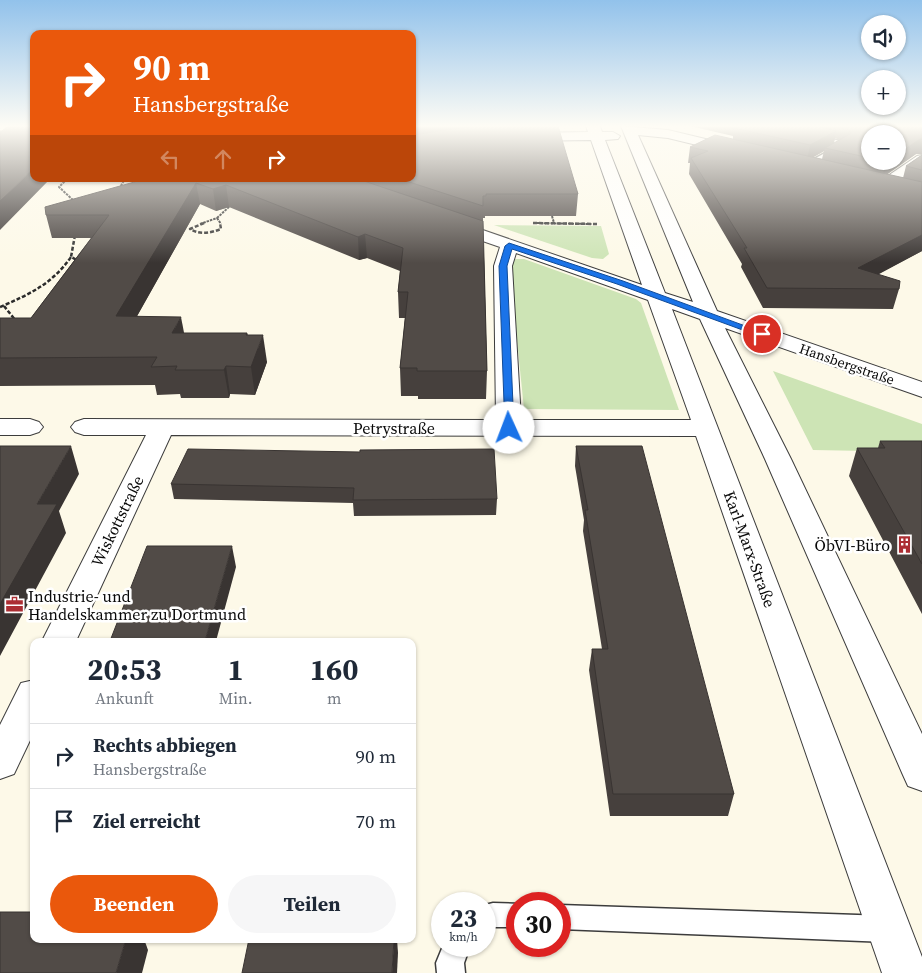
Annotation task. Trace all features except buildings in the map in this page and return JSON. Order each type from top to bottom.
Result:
[{"type":"street","name":"Karl-Marx-Straße","points":[[609,171],[905,973]]},
{"type":"street","points":[[646,171],[709,316],[778,459],[922,775]]},
{"type":"street","points":[[825,171],[832,173]]},
{"type":"street","points":[[885,185],[904,171]]},
{"type":"street","points":[[867,181],[904,189]]},
{"type":"street","name":"Hansbergstraße","points":[[432,218],[922,390]]},
{"type":"street","points":[[509,246],[503,266],[509,428]]},
{"type":"street","points":[[0,427],[30,427]]},
{"type":"street","name":"Petrystraße","points":[[84,427],[705,428]]},
{"type":"street","name":"Wiskottstraße","points":[[60,638],[162,427]]},
{"type":"street","points":[[0,763],[30,701]]},
{"type":"lane","points":[[571,917],[889,929]]},
{"type":"lane","points":[[451,973],[450,963],[452,957]]},
{"type":"path","points":[[64,182],[60,187],[76,203]]},
{"type":"path","points":[[123,182],[119,189],[125,190]]},
{"type":"path","points":[[217,218],[222,225],[221,229],[198,233],[190,229],[217,218],[230,206],[226,200]]},
{"type":"path","points":[[552,216],[554,224]]},
{"type":"path","points":[[526,223],[628,224]]},
{"type":"path","points":[[0,307],[30,294],[60,274],[71,257],[73,237],[77,232]]},
{"type":"path","points":[[71,257],[78,261],[88,260]]},
{"type":"path","points":[[4,306],[16,319],[16,326]]},
{"type":"green space","points":[[494,225],[601,226],[609,254],[603,259],[592,258]]},
{"type":"green space","points":[[515,259],[524,259],[636,299],[641,303],[679,410],[524,409],[509,262]]},
{"type":"green space","points":[[773,371],[922,424],[922,452],[813,450]]},
{"type":"place","name":"ÖbVI-Büro","points":[[904,545]]},
{"type":"place","name":"Industrie- und Handelskammer zu Dortmund","points":[[14,605]]},
{"type":"route","points":[[509,428],[503,266],[509,246],[620,283],[762,334]]}]
